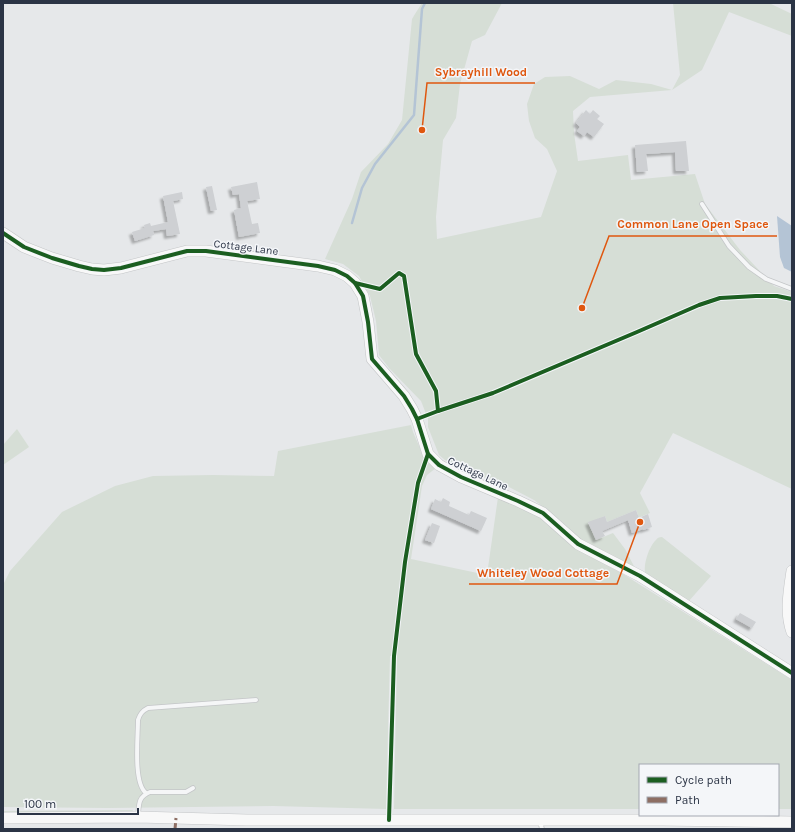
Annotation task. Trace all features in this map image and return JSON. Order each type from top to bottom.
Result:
[{"type":"street","name":"Cottage Lane","points":[[3,233],[24,247],[52,258],[79,266],[104,270],[121,268],[187,251],[206,251],[318,266],[335,270],[347,276],[356,283],[363,296],[368,322],[372,359],[404,396],[417,419],[428,454],[439,465],[461,477],[543,513],[578,544],[640,576],[792,673]]},
{"type":"street","points":[[792,571],[788,611],[792,632]]},
{"type":"street","points":[[3,818],[138,817],[541,825],[662,820],[792,822]]},
{"type":"lane","points":[[702,204],[729,246],[749,266],[766,279],[792,289]]},
{"type":"lane","points":[[146,794],[142,791],[137,771],[138,720],[143,711],[148,708],[256,700]]},
{"type":"lane","points":[[138,817],[141,797],[146,794],[150,792],[186,792],[192,788]]},
{"type":"shaded area","points":[[422,3],[502,3],[485,35],[472,41],[460,84],[456,118],[443,140],[436,217],[437,239],[541,217],[557,171],[547,149],[535,138],[529,121],[527,104],[534,84],[545,77],[570,76],[599,89],[616,80],[651,84],[672,90],[590,97],[573,111],[578,161],[628,155],[631,180],[695,174],[705,204],[740,250],[774,286],[792,292],[792,489],[673,433],[640,493],[650,513],[636,520],[635,516],[638,515],[636,510],[607,522],[605,516],[588,523],[596,540],[613,533],[625,549],[636,570],[585,543],[560,520],[534,500],[505,485],[471,473],[445,460],[439,455],[428,427],[428,419],[421,401],[389,368],[379,355],[376,321],[370,296],[359,276],[343,264],[325,259],[352,199],[361,172],[388,144],[402,120],[412,19]]},
{"type":"shaded area","points":[[673,3],[769,3],[792,14],[792,36],[729,12],[702,70],[672,90],[680,75]]},
{"type":"shaded area","points":[[411,425],[426,462],[436,468],[427,475],[422,486],[411,559],[487,575],[498,497],[539,516],[577,549],[623,574],[792,680],[792,809],[779,809],[779,764],[639,764],[639,809],[394,809],[397,655],[390,656],[386,809],[273,806],[108,808],[3,807],[3,585],[10,571],[62,512],[115,486],[153,476],[274,476],[278,451]]},
{"type":"shaded area","points":[[17,429],[29,447],[3,465],[3,445]]},
{"type":"shaded area","points":[[659,537],[662,537],[711,576],[688,602],[646,575],[645,567],[649,552],[653,543]]},
{"type":"shaded area","points":[[133,810],[132,812],[3,813],[3,811]]},
{"type":"water","points":[[777,216],[792,226],[792,272],[784,268],[780,257]]},
{"type":"building","points":[[586,110],[590,114],[593,110],[600,116],[597,119],[604,124],[594,137],[587,132],[584,136],[577,131],[580,127],[576,123]]},
{"type":"building","points":[[686,141],[689,171],[676,171],[675,152],[646,154],[648,171],[637,172],[635,145]]},
{"type":"building","points":[[257,182],[260,199],[247,201],[252,224],[258,223],[260,233],[239,237],[234,210],[241,208],[239,194],[233,195],[231,187]]},
{"type":"building","points":[[212,186],[217,210],[211,211],[206,187]]},
{"type":"building","points":[[182,192],[183,199],[173,201],[180,234],[167,236],[166,229],[153,231],[154,235],[135,241],[132,232],[145,228],[144,225],[150,223],[151,226],[168,222],[163,196]]},
{"type":"building","points":[[443,498],[450,502],[449,506],[469,515],[471,511],[487,518],[481,531],[431,509],[435,499],[441,502]]},
{"type":"building","points":[[636,510],[639,518],[648,514],[652,527],[632,533],[628,520],[602,531],[605,536],[596,540],[588,522],[605,516],[607,522]]},
{"type":"building","points":[[432,523],[440,526],[434,543],[425,540]]},
{"type":"building","points":[[740,613],[756,622],[752,628],[736,619]]},
{"type":"waterway","points":[[352,223],[362,188],[375,164],[414,115],[422,9],[425,3]]},
{"type":"marked path","points":[[175,829],[176,818]]},
{"type":"cycle path","points":[[3,233],[24,247],[52,258],[92,269],[104,270],[121,268],[187,251],[206,251],[318,266],[335,270],[347,276],[355,283],[363,296],[368,322],[372,359],[404,396],[417,419],[428,454],[439,465],[461,477],[543,513],[578,544],[640,576],[792,673]]},
{"type":"cycle path","points":[[355,283],[380,289],[399,273],[404,276],[416,354],[436,391],[438,411]]},
{"type":"cycle path","points":[[417,419],[493,393],[699,305],[720,298],[777,296],[792,299]]},
{"type":"cycle path","points":[[389,820],[394,656],[405,562],[418,483],[428,454]]},
{"type":"place","name":"Sybrayhill Wood","points":[[422,130]]},
{"type":"place","name":"Common Lane Open Space","points":[[582,308]]},
{"type":"place","name":"Whiteley Wood Cottage","points":[[640,522]]}]
